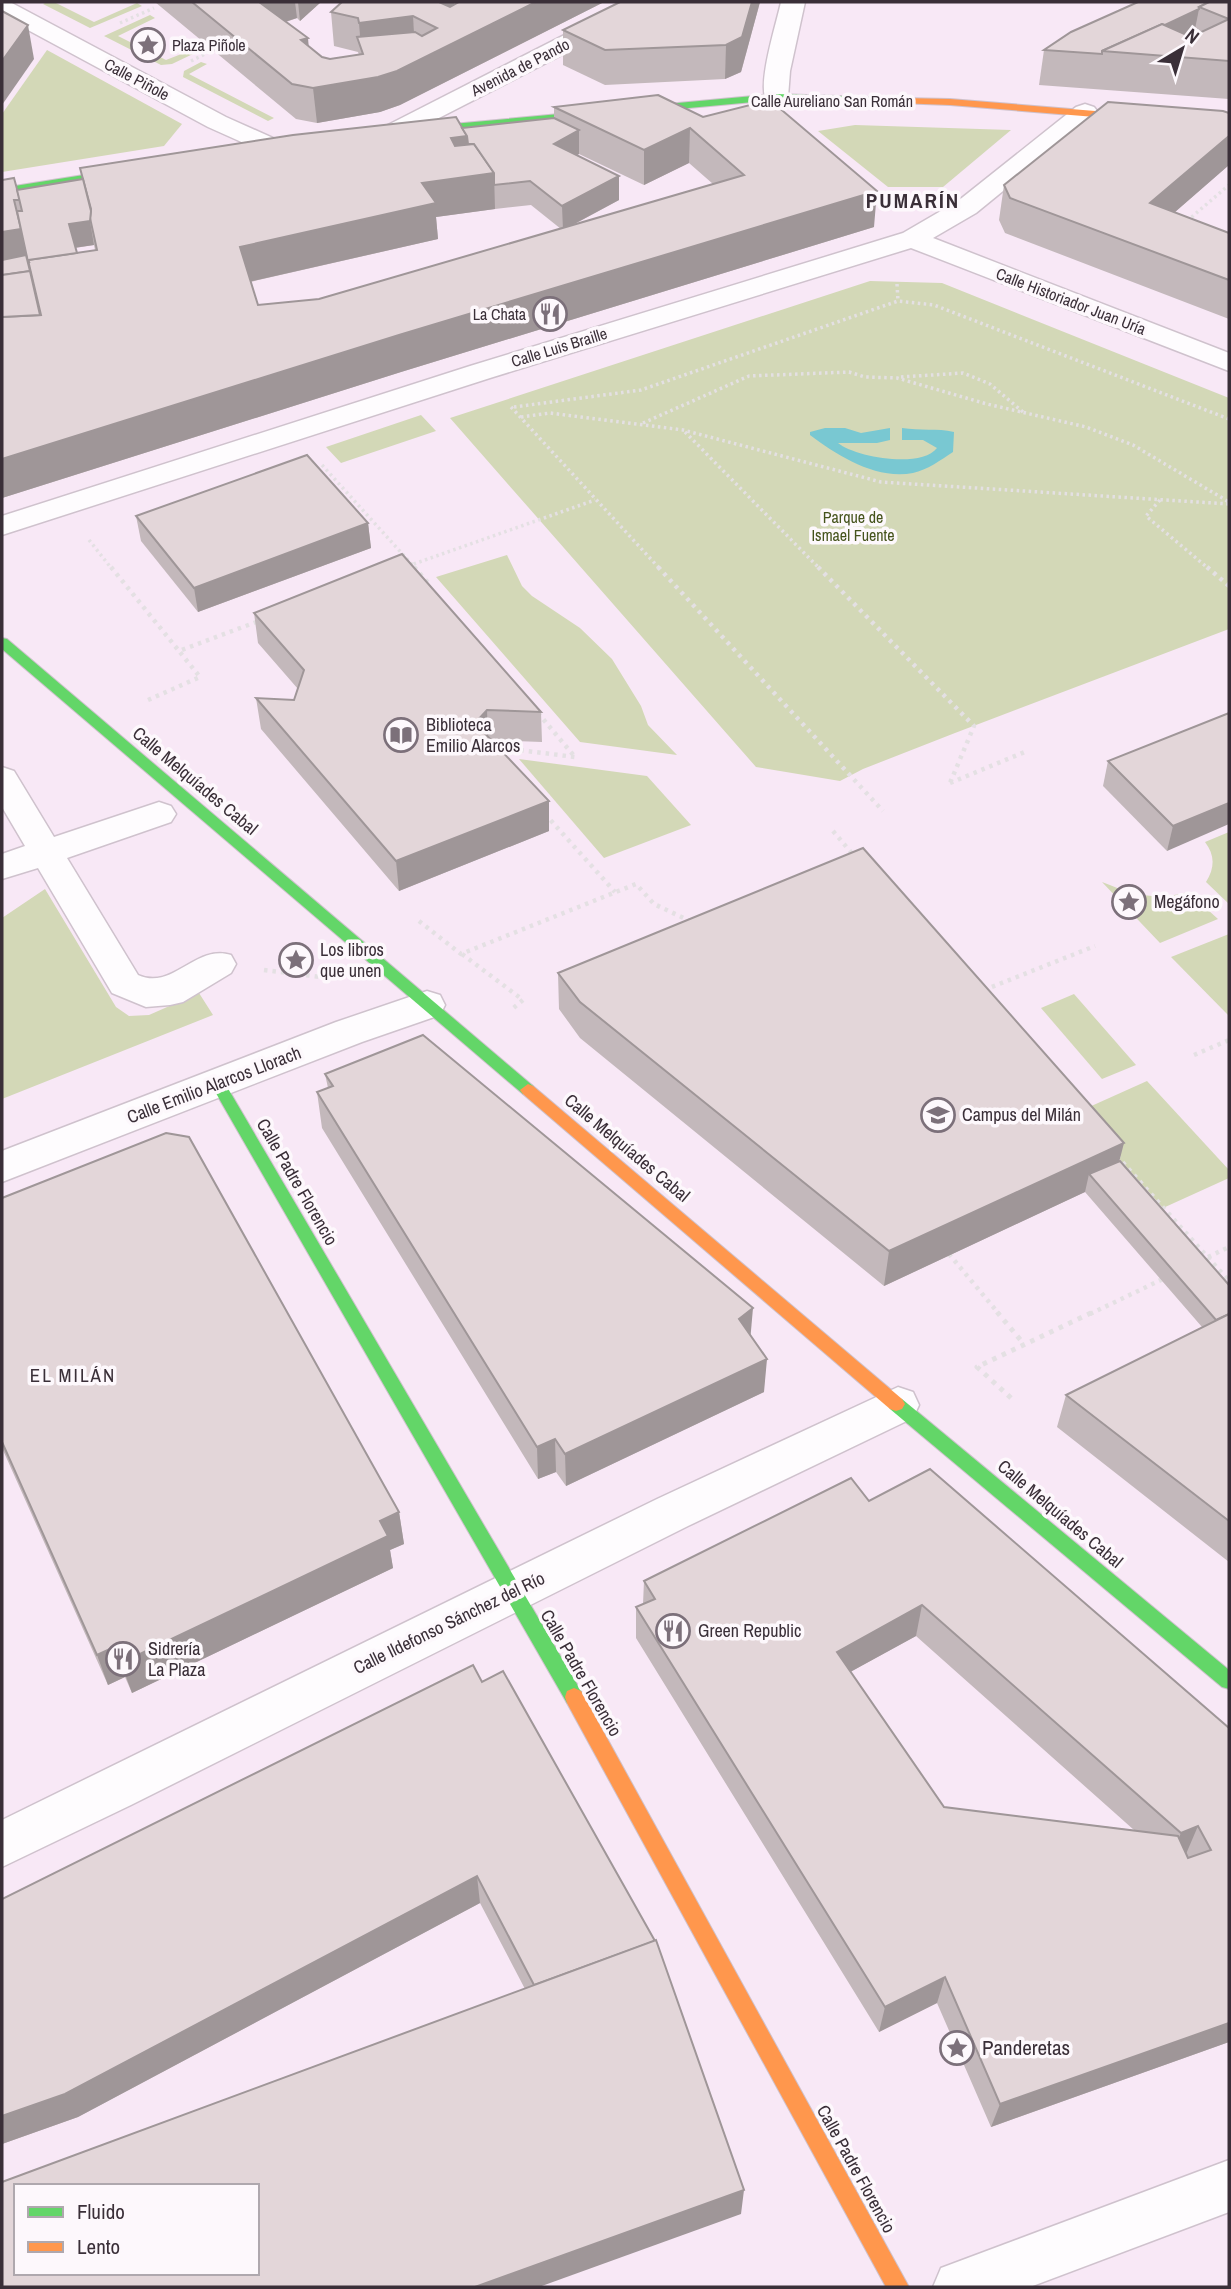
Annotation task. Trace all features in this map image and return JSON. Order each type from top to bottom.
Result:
[{"type":"street","name":"Avenida de Pando","points":[[386,133],[646,2]]},
{"type":"street","points":[[776,97],[778,71],[793,2]]},
{"type":"street","name":"Calle Piñole","points":[[2,7],[217,122],[284,145]]},
{"type":"street","name":"Calle Aureliano San Román","points":[[386,133],[776,97],[950,102],[1229,125]]},
{"type":"street","name":"Calle Luis Braille","points":[[2,526],[493,368],[912,239],[967,207],[1085,112]]},
{"type":"street","points":[[247,151],[284,145]]},
{"type":"street","points":[[2,191],[155,166]]},
{"type":"street","name":"Calle Historiador Juan Uría","points":[[912,239],[1229,363]]},
{"type":"street","name":"Calle Melquíades Cabal","points":[[2,642],[898,1405],[1229,1681]]},
{"type":"street","points":[[2,779],[125,984],[146,994],[170,992],[218,964]]},
{"type":"street","points":[[2,867],[159,814]]},
{"type":"street","points":[[2,881],[46,851]]},
{"type":"street","name":"Calle Emilio Alarcos Llorach","points":[[2,1167],[349,1032],[427,1005]]},
{"type":"street","name":"Calle Padre Florencio","points":[[218,1084],[552,1657],[898,2287]]},
{"type":"street","name":"Calle Ildefonso Sánchez del Río","points":[[2,1844],[898,1405]]},
{"type":"street","points":[[969,2284],[1229,2186]]},
{"type":"path","points":[[1180,228],[1229,186]]},
{"type":"path","points":[[500,411],[512,407],[641,390],[898,301],[934,305],[1229,419]]},
{"type":"path","points":[[640,424],[749,376],[849,372],[865,377],[897,378],[963,373],[989,384],[1024,413]]},
{"type":"path","points":[[897,378],[1086,427],[1133,445],[1229,503]]},
{"type":"path","points":[[505,400],[883,811]]},
{"type":"path","points":[[521,417],[550,413],[683,430],[881,482],[1229,503]]},
{"type":"path","points":[[308,428],[321,463],[438,595]]},
{"type":"path","points":[[683,430],[974,726],[950,783],[1027,751]]},
{"type":"path","points":[[404,567],[595,499]]},
{"type":"path","points":[[344,504],[354,500]]},
{"type":"path","points":[[1160,500],[1146,516],[1229,586]]},
{"type":"path","points":[[98,551],[200,677],[148,700]]},
{"type":"path","points":[[178,651],[268,618]]},
{"type":"path","points":[[484,746],[575,757],[532,706]]},
{"type":"path","points":[[536,804],[615,892]]},
{"type":"path","points":[[833,831],[862,865]]},
{"type":"path","points":[[461,954],[636,884],[654,904],[696,924]]},
{"type":"path","points":[[419,921],[523,1000],[509,1012]]},
{"type":"path","points":[[974,994],[1095,946]]},
{"type":"path","points":[[218,964],[325,978]]},
{"type":"path","points":[[1194,1055],[1229,1040]]},
{"type":"path","points":[[1112,1150],[1229,1281]]},
{"type":"path","points":[[1197,1262],[1229,1247]]},
{"type":"path","points":[[949,1254],[1024,1344]]},
{"type":"path","points":[[1011,1398],[977,1367],[1176,1272]]},
{"type":"green space","points":[[54,2],[94,22],[137,3],[142,6],[90,28],[43,4]]},
{"type":"green space","points":[[150,15],[155,18],[118,36],[166,60],[189,51],[195,53],[172,64],[161,65],[104,36]]},
{"type":"green space","points":[[47,50],[182,124],[164,146],[2,172],[2,114]]},
{"type":"green space","points":[[201,62],[207,64],[189,74],[274,118],[268,121],[183,77],[184,71]]},
{"type":"green space","points":[[855,125],[1011,130],[943,187],[888,187],[818,131]]},
{"type":"green space","name":"Parque de Ismael Fuente","points":[[870,281],[942,283],[1229,398],[1229,629],[955,733],[863,769],[840,781],[756,767],[450,418]]},
{"type":"green space","points":[[421,415],[436,431],[341,463],[326,447]]},
{"type":"green space","points":[[507,555],[522,586],[532,596],[580,628],[612,659],[641,706],[648,725],[677,755],[580,742],[436,577]]},
{"type":"green space","points":[[519,759],[647,776],[691,825],[604,858]]},
{"type":"green space","points":[[1229,832],[1229,904],[1206,882],[1213,862],[1205,842]]},
{"type":"green space","points":[[1102,882],[1145,895],[1165,896],[1188,892],[1218,919],[1160,943]]},
{"type":"green space","points":[[45,889],[116,1007],[129,1016],[149,1015],[199,993],[213,1015],[2,1099],[2,918]]},
{"type":"green space","points":[[1229,934],[1229,1016],[1171,957]]},
{"type":"green space","points":[[1074,994],[1136,1065],[1102,1079],[1041,1008]]},
{"type":"green space","points":[[1147,1081],[1229,1170],[1229,1178],[1163,1208],[1078,1112]]},
{"type":"water","points":[[825,428],[845,428],[861,433],[890,428],[890,440],[877,443],[838,443],[858,453],[888,459],[917,458],[937,448],[923,440],[902,440],[902,428],[954,432],[953,452],[918,472],[885,473],[845,458],[810,435],[810,432]]},
{"type":"building","points":[[192,2],[259,2],[308,38],[301,40],[322,57],[330,59],[363,54],[357,37],[415,32],[422,36],[437,28],[413,16],[359,23],[358,18],[331,12],[342,2],[439,2],[450,7],[459,2],[536,2],[397,71],[378,77],[313,88],[292,84]]},
{"type":"building","points":[[620,2],[752,2],[742,37],[726,45],[605,50],[563,30]]},
{"type":"building","points":[[1138,2],[1209,2],[1165,25],[1102,51],[1102,54],[1044,50],[1071,32]]},
{"type":"building","points":[[1209,2],[1229,2],[1229,19],[1199,7]]},
{"type":"building","points":[[2,11],[28,25],[2,61]]},
{"type":"building","points":[[1229,19],[1229,61],[1102,51],[1162,24],[1191,37]]},
{"type":"building","points":[[658,95],[703,117],[770,100],[877,191],[399,335],[2,459],[2,317],[41,315],[28,260],[97,250],[90,218],[91,209],[80,168],[293,135],[456,117],[467,136],[451,138],[455,146],[474,144],[494,173],[422,183],[436,203],[240,247],[258,305],[319,299],[744,175],[690,128],[644,150],[554,107]]},
{"type":"building","points":[[1108,102],[1229,113],[1229,136],[1150,203],[1229,233],[1229,280],[1010,198],[1004,185]]},
{"type":"building","points":[[554,118],[579,130],[554,144],[619,176],[562,206],[530,181],[494,185],[494,173],[474,144],[468,144],[462,128]]},
{"type":"building","points":[[14,178],[20,200],[14,200],[21,229],[2,232],[2,180]]},
{"type":"building","points":[[83,179],[91,211],[90,221],[69,224],[77,253],[28,262],[17,211],[22,211],[17,190]]},
{"type":"building","points":[[26,255],[30,271],[2,275],[2,260]]},
{"type":"building","points":[[30,271],[40,315],[2,317],[2,275]]},
{"type":"building","points":[[307,455],[368,523],[194,588],[136,516]]},
{"type":"building","name":"Biblioteca Emilio Alarcos","points":[[402,554],[541,712],[487,710],[475,723],[549,801],[396,861],[256,698],[294,700],[304,670],[254,613]]},
{"type":"building","points":[[1229,713],[1229,803],[1173,826],[1108,761]]},
{"type":"building","points":[[863,848],[1124,1143],[889,1251],[580,1002],[558,973]]},
{"type":"building","points":[[423,1035],[753,1308],[739,1319],[767,1359],[565,1454],[555,1439],[537,1447],[317,1092],[333,1086],[325,1074]]},
{"type":"building","points":[[166,1133],[189,1137],[399,1512],[380,1521],[388,1536],[121,1663],[114,1647],[97,1655],[2,1442],[2,1198]]},
{"type":"building","points":[[1120,1161],[1229,1285],[1229,1314],[1216,1320],[1089,1174]]},
{"type":"building","points":[[1229,1314],[1229,1521],[1066,1395]]},
{"type":"building","points":[[930,1469],[1229,1728],[1229,2023],[1000,2104],[945,1977],[885,2007],[636,1607],[655,1599],[644,1581],[851,1478],[869,1501]],"holes":[[[922,1605],[1181,1833],[1198,1826],[1211,1850],[1188,1858],[1178,1836],[944,1807],[837,1652]]]},
{"type":"building","points":[[473,1665],[482,1682],[503,1671],[655,1941],[534,1985],[477,1876],[65,2094],[2,2116],[2,1899]]},
{"type":"building","points":[[656,1940],[744,2190],[475,2287],[2,2287],[2,2182]]},
{"type":"traffic: fast","points":[[409,131],[776,97],[901,101]]},
{"type":"traffic: fast","points":[[2,191],[134,170]]},
{"type":"traffic: fast","points":[[2,642],[528,1090]]},
{"type":"traffic: fast","points":[[218,1084],[574,1697]]},
{"type":"traffic: fast","points":[[896,1404],[1229,1681]]},
{"type":"traffic: slow","points":[[901,101],[950,102],[1229,125]]},
{"type":"traffic: slow","points":[[528,1090],[896,1404]]},
{"type":"traffic: slow","points":[[574,1697],[898,2287]]},
{"type":"place","name":"Plaza Piñole","points":[[148,45]]},
{"type":"place","name":"La Chata","points":[[550,314]]},
{"type":"place","name":"Biblioteca Emilio Alarcos","points":[[401,735]]},
{"type":"place","name":"Megáfono","points":[[1129,902]]},
{"type":"place","name":"Los libros que unen","points":[[296,960]]},
{"type":"place","name":"Campus del Milán","points":[[938,1115]]},
{"type":"place","name":"Green Republic","points":[[673,1631]]},
{"type":"place","name":"Sidrería La Plaza","points":[[123,1659]]},
{"type":"place","name":"Panderetas","points":[[957,2048]]},
{"type":"district","name":"PUMARÍN","points":[[913,201]]},
{"type":"district","name":"EL MILÁN","points":[[73,1375]]}]
